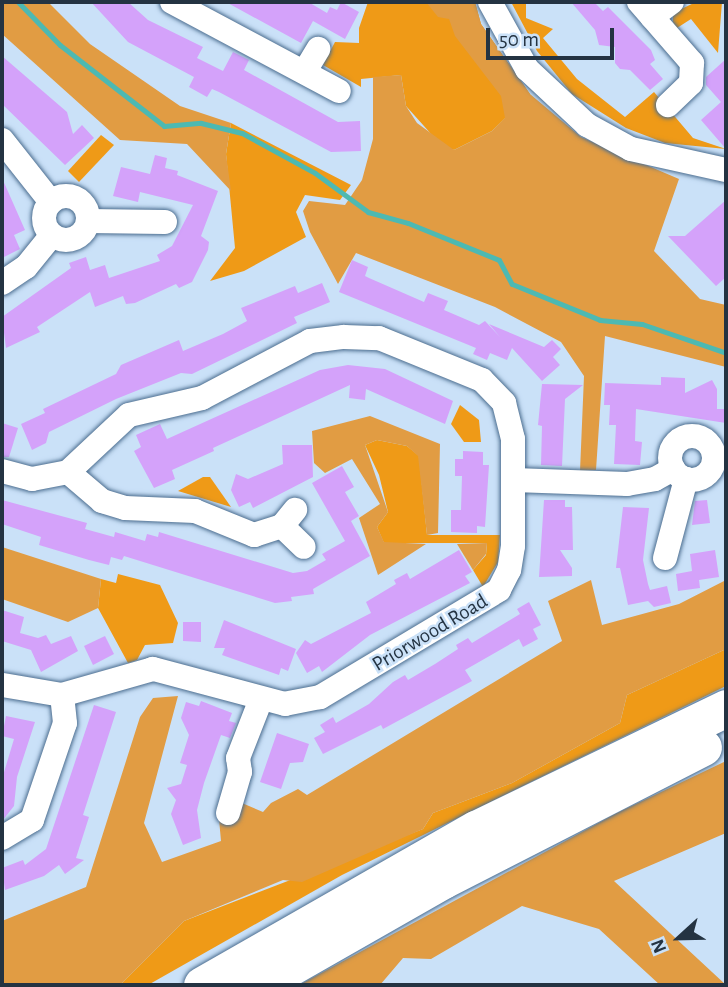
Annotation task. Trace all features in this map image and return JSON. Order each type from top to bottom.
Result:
[{"type":"highway","points":[[202,985],[476,829],[726,708]]},
{"type":"highway","points":[[259,985],[432,886],[726,736]]},
{"type":"street","points":[[173,2],[338,91]]},
{"type":"street","points":[[490,2],[527,69],[587,125],[631,149],[726,170]]},
{"type":"street","points":[[668,105],[691,83],[692,63],[645,9],[672,2]]},
{"type":"street","points":[[305,71],[318,49]]},
{"type":"street","points":[[2,140],[51,202]]},
{"type":"street","points":[[51,202],[73,197],[83,203],[89,221]]},
{"type":"street","points":[[51,202],[44,221],[52,235],[71,240],[81,234],[89,221]]},
{"type":"street","points":[[89,221],[165,222]]},
{"type":"street","points":[[2,283],[26,267],[52,235]]},
{"type":"street","name":"Priorwood Road","points":[[2,685],[62,695],[153,669],[205,680],[261,699],[294,703],[320,697],[499,590],[509,569],[513,546],[513,480],[510,419],[504,403],[482,380],[379,338],[344,337],[310,341],[202,398],[130,415],[68,472]]},
{"type":"street","points":[[513,480],[627,484],[680,474],[704,477],[720,462],[705,441],[684,438],[673,448],[680,474],[666,558]]},
{"type":"street","points":[[2,471],[32,479],[68,472],[102,500],[125,508],[195,511],[254,535],[288,518],[304,547]]},
{"type":"street","points":[[2,838],[32,820],[65,723],[62,695]]},
{"type":"street","points":[[238,802],[238,758],[261,699]]},
{"type":"shaded area","points":[[2,2],[48,2],[90,44],[180,106],[231,123],[226,154],[231,191],[187,144],[120,140],[2,34]]},
{"type":"shaded area","points":[[368,2],[475,2],[481,24],[530,94],[492,131],[454,150],[441,145],[406,106],[401,75],[361,79],[361,87],[323,65],[335,42],[359,43],[359,28]]},
{"type":"shaded area","points":[[426,2],[475,2],[481,24],[530,94],[581,137],[679,179],[654,251],[700,299],[726,305],[726,367],[605,336],[596,470],[580,471],[584,376],[561,342],[495,307],[356,253],[338,284],[310,232],[303,211],[309,201],[345,205],[362,180],[373,139],[373,77],[401,75],[406,106],[417,123],[454,150],[492,131],[505,118],[501,96],[455,36],[449,19],[438,17]]},
{"type":"shaded area","points":[[511,2],[526,2],[526,18],[553,29],[543,38],[577,79],[625,117],[654,92],[693,138],[726,149],[665,143],[626,128],[572,94],[537,51]]},
{"type":"shaded area","points":[[696,2],[722,2],[718,53],[691,19],[677,28],[673,22],[673,13]]},
{"type":"shaded area","points":[[231,123],[351,185],[340,200],[305,195],[296,212],[306,237],[244,271],[210,281],[235,248],[226,154]]},
{"type":"shaded area","points":[[101,135],[114,145],[79,182],[68,171]]},
{"type":"shaded area","points":[[460,405],[479,420],[481,442],[464,442],[451,424]]},
{"type":"shaded area","points":[[370,416],[440,444],[438,533],[427,535],[418,456],[407,446],[377,440],[365,445],[388,512],[377,527],[384,542],[426,544],[378,575],[359,518],[380,504],[352,459],[325,473],[314,463],[312,431]]},
{"type":"shaded area","points":[[377,440],[407,446],[419,456],[427,535],[500,535],[498,562],[483,587],[473,570],[486,555],[487,543],[384,543],[377,527],[388,512],[379,475],[365,445]]},
{"type":"shaded area","points":[[203,477],[210,477],[231,507],[178,491]]},
{"type":"shaded area","points":[[487,543],[486,554],[473,570],[457,544]]},
{"type":"shaded area","points":[[2,547],[101,579],[98,608],[68,622],[2,599]]},
{"type":"shaded area","points":[[118,574],[160,585],[178,623],[173,643],[145,645],[137,660],[128,663],[98,608],[101,579],[116,583]]},
{"type":"shaded area","points":[[591,580],[602,625],[679,604],[726,580],[726,649],[627,695],[620,723],[512,783],[433,813],[423,829],[302,882],[283,880],[184,921],[120,985],[2,985],[2,921],[86,887],[140,717],[153,698],[178,696],[144,823],[162,862],[221,841],[219,819],[242,803],[263,812],[271,803],[298,789],[307,795],[562,641],[548,601]]},
{"type":"shaded area","points":[[726,649],[726,686],[342,875],[148,985],[120,985],[184,921],[423,829],[433,813],[512,783],[620,723],[627,695]]},
{"type":"shaded area","points":[[726,761],[726,833],[614,881],[726,985],[660,985],[599,929],[522,906],[431,959],[403,958],[380,985],[299,985],[617,813]]},
{"type":"building","points":[[91,2],[128,2],[148,20],[203,47],[197,58],[223,71],[233,52],[249,60],[244,70],[338,122],[360,121],[361,151],[331,152],[219,92],[212,89],[207,97],[189,87],[194,77],[128,42]]},
{"type":"building","points":[[226,2],[310,3],[327,13],[330,7],[337,10],[341,2],[359,12],[345,39],[313,21],[301,43]]},
{"type":"building","points":[[571,2],[594,2],[603,11],[608,7],[651,50],[655,60],[650,64],[663,79],[650,90],[630,70],[620,69],[615,63],[615,47],[599,45],[595,30]]},
{"type":"building","points":[[2,56],[67,112],[73,134],[82,125],[94,138],[65,165],[2,104]]},
{"type":"building","points":[[726,59],[726,149],[701,120],[721,102],[706,85],[706,77]]},
{"type":"building","points":[[155,155],[167,158],[165,168],[178,171],[177,175],[218,191],[201,236],[209,242],[208,250],[192,282],[179,288],[176,284],[135,303],[126,304],[123,296],[95,307],[90,292],[37,327],[40,332],[6,348],[2,317],[71,268],[69,263],[86,257],[90,270],[105,265],[109,278],[160,261],[157,255],[172,246],[193,205],[140,192],[138,202],[113,196],[121,167],[150,174]]},
{"type":"building","points":[[2,178],[25,230],[14,235],[20,249],[2,258]]},
{"type":"building","points":[[726,200],[726,277],[716,286],[668,236],[685,236]]},
{"type":"building","points":[[352,260],[368,267],[365,276],[424,302],[428,293],[448,301],[444,310],[479,325],[485,321],[500,337],[489,324],[544,347],[552,340],[561,349],[553,357],[560,365],[542,381],[512,348],[507,360],[490,353],[487,360],[473,354],[476,348],[339,292]]},
{"type":"building","points":[[322,283],[330,302],[294,317],[297,323],[192,374],[181,373],[116,399],[49,432],[46,443],[32,450],[21,424],[45,413],[43,409],[116,374],[121,365],[179,340],[183,351],[223,334],[247,321],[241,308],[295,286],[298,293]]},
{"type":"building","points":[[348,365],[385,369],[453,401],[445,424],[366,389],[365,400],[349,398],[350,385],[213,448],[214,451],[172,470],[175,479],[154,488],[134,451],[141,447],[136,435],[160,424],[167,439],[320,370]]},
{"type":"building","points":[[661,377],[685,378],[685,393],[712,380],[717,389],[717,409],[726,409],[726,423],[636,409],[635,441],[642,442],[640,465],[614,464],[616,425],[609,425],[610,405],[604,405],[605,383],[661,385]]},
{"type":"building","points":[[542,384],[583,385],[565,399],[562,466],[541,465],[542,426],[538,425]]},
{"type":"building","points":[[2,423],[18,428],[9,457],[2,457]]},
{"type":"building","points":[[282,445],[312,445],[313,477],[253,508],[250,502],[239,507],[231,490],[236,474],[248,479],[283,464]]},
{"type":"building","points":[[463,451],[483,452],[483,465],[489,465],[485,527],[477,526],[477,533],[451,532],[451,510],[461,510],[462,476],[455,476],[455,459],[463,459]]},
{"type":"building","points":[[342,466],[354,487],[345,492],[359,516],[351,521],[370,556],[313,589],[314,594],[291,597],[292,601],[275,603],[124,556],[122,560],[111,557],[109,565],[89,560],[39,545],[41,537],[2,524],[2,500],[87,523],[85,529],[114,537],[115,532],[145,541],[147,534],[158,537],[159,532],[293,573],[307,571],[326,560],[322,554],[345,541],[312,483]]},
{"type":"building","points":[[544,500],[565,500],[565,507],[572,507],[573,550],[560,550],[572,568],[572,576],[539,577]]},
{"type":"building","points":[[707,500],[710,523],[692,525],[695,501]]},
{"type":"building","points":[[623,507],[649,508],[643,560],[648,584],[650,590],[667,586],[671,603],[654,607],[648,601],[628,605],[620,568],[616,568]]},
{"type":"building","points":[[459,550],[472,572],[465,576],[470,583],[370,635],[322,672],[319,666],[307,673],[296,653],[305,640],[311,644],[371,613],[366,602],[396,584],[394,580],[407,573],[410,579]]},
{"type":"building","points":[[715,550],[719,577],[699,580],[700,588],[678,591],[676,574],[692,571],[690,554]]},
{"type":"building","points":[[529,602],[541,625],[533,629],[538,639],[523,647],[519,639],[465,670],[472,681],[383,729],[381,725],[323,754],[314,738],[325,732],[320,725],[333,717],[336,723],[369,704],[393,682],[405,675],[408,680],[458,649],[456,645],[468,638],[472,643],[520,614],[517,609]]},
{"type":"building","points":[[2,610],[24,617],[20,633],[38,638],[46,635],[51,644],[71,636],[78,651],[41,672],[31,650],[2,641]]},
{"type":"building","points":[[224,620],[296,649],[288,671],[281,668],[279,675],[222,655],[225,648],[214,648]]},
{"type":"building","points":[[183,622],[201,622],[201,642],[183,641]]},
{"type":"building","points":[[105,636],[114,654],[93,665],[84,646]]},
{"type":"building","points":[[201,701],[232,713],[229,721],[236,723],[230,738],[221,735],[204,783],[197,810],[201,838],[183,845],[171,814],[176,800],[167,788],[181,784],[187,765],[180,763],[189,735],[181,718],[186,702],[199,706]]},
{"type":"building","points":[[94,705],[116,712],[83,815],[89,817],[76,858],[84,860],[65,874],[59,865],[44,876],[5,890],[2,868],[23,860],[25,865],[46,849]]},
{"type":"building","points":[[6,716],[35,722],[17,777],[14,806],[2,821],[2,779],[14,739],[2,736]]},
{"type":"building","points":[[277,733],[309,744],[303,762],[290,763],[281,789],[260,782]]},
{"type":"waterway","points":[[18,2],[60,45],[164,126],[201,123],[242,133],[315,173],[368,212],[408,223],[499,260],[512,284],[600,320],[642,324],[726,353]]}]
